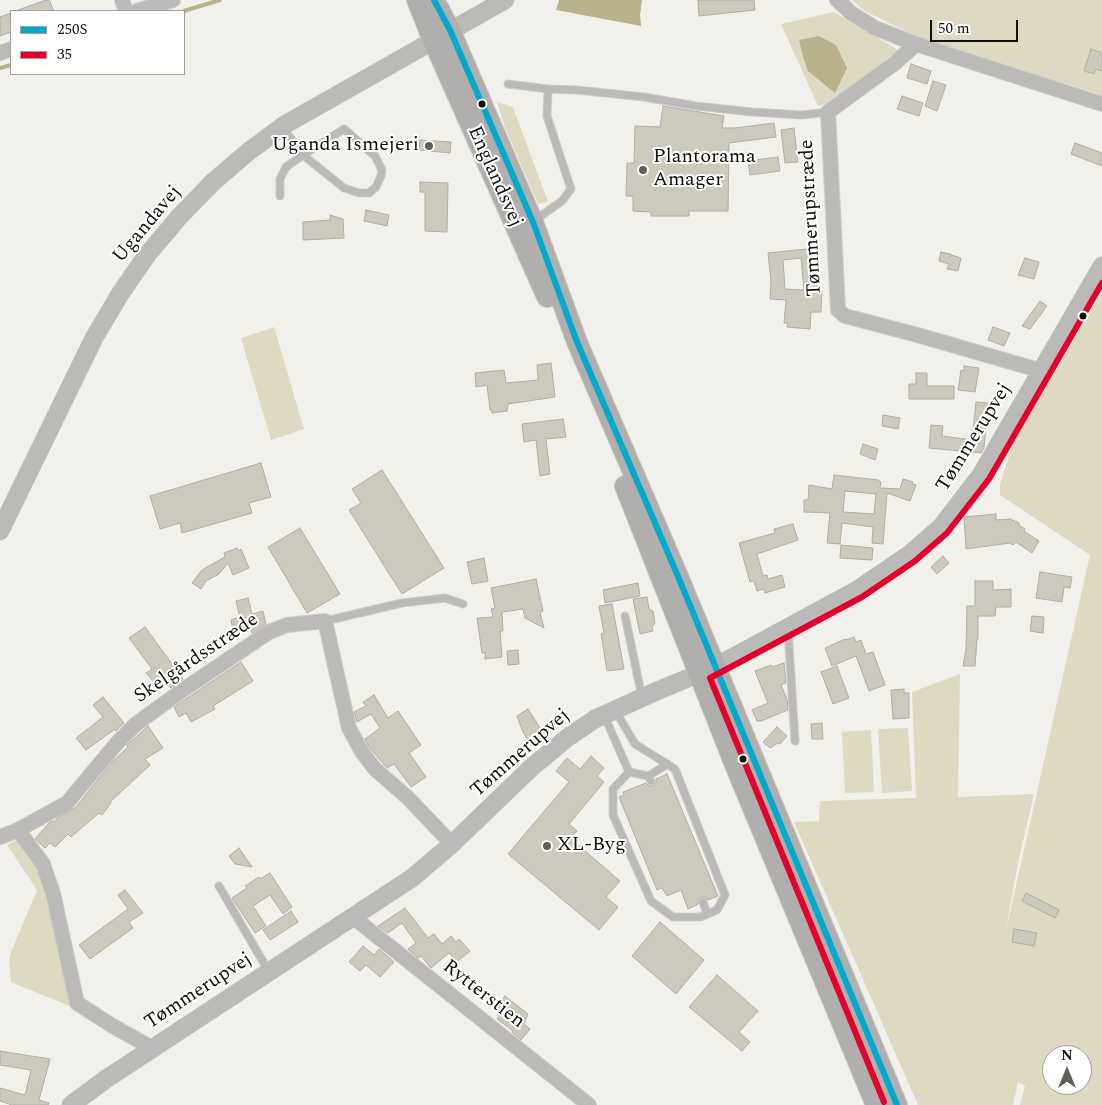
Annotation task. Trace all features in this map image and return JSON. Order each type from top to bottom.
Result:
[{"type":"main road","name":"Englandsvej","points":[[416,0],[433,40],[525,225]]},
{"type":"main road","name":"Englandsvej","points":[[434,0],[450,30],[580,371],[707,671],[897,1105]]},
{"type":"main road","name":"Englandsvej","points":[[707,671],[876,1105]]},
{"type":"street","points":[[140,10],[174,0]]},
{"type":"street","name":"Ugandavej","points":[[0,531],[94,338],[120,294],[147,255],[179,217],[213,182],[248,152],[282,127],[505,0]]},
{"type":"street","points":[[837,0],[851,13],[875,28],[916,44],[1102,104]]},
{"type":"street","name":"Tømmerupstræde","points":[[916,44],[895,63],[828,112],[838,310],[845,316],[1042,371]]},
{"type":"street","name":"Tømmerupvej","points":[[71,1105],[106,1078],[412,878],[452,844],[532,767],[595,718],[707,671],[788,629],[857,590],[910,554],[941,527],[981,476],[1102,266]]},
{"type":"street","points":[[325,621],[349,728],[362,752],[375,769],[407,797],[452,844]]},
{"type":"street","name":"Skelgårdsstræde","points":[[0,837],[18,830],[67,803],[117,743],[136,724],[269,632],[287,625],[325,621]]},
{"type":"street","points":[[18,830],[43,864],[53,894],[77,1003],[152,1048]]},
{"type":"street","name":"Rytterstien","points":[[353,917],[589,1105]]},
{"type":"lane","points":[[508,84],[644,97],[696,106],[752,112],[802,115],[828,112]]},
{"type":"lane","points":[[525,225],[562,201],[571,189],[547,116],[548,89]]},
{"type":"lane","points":[[280,196],[280,179],[286,167],[303,155],[344,129],[375,156],[382,170],[376,186],[369,193],[359,193],[344,188],[303,155],[282,127]]},
{"type":"lane","points":[[325,621],[402,603],[445,598],[463,604]]},
{"type":"lane","points":[[625,616],[642,698]]},
{"type":"lane","points":[[788,629],[795,741]]},
{"type":"lane","points":[[609,712],[635,744],[675,769],[725,895],[717,910],[700,917],[673,917],[651,902],[613,815],[613,789],[629,772]]},
{"type":"lane","points":[[609,712],[629,772]]},
{"type":"lane","points":[[629,772],[650,778],[668,764]]},
{"type":"lane","points":[[219,886],[269,972]]},
{"type":"lane","points":[[703,902],[707,914]]},
{"type":"shaded area","points":[[559,0],[642,0],[641,26],[556,10]]},
{"type":"shaded area","points":[[852,0],[1102,0],[1102,95],[955,52],[915,36],[863,10]]},
{"type":"shaded area","points":[[834,12],[898,50],[832,102],[818,106],[781,24]]},
{"type":"shaded area","points":[[819,36],[836,45],[847,68],[835,93],[808,71],[803,56],[799,40]]},
{"type":"shaded area","points":[[497,102],[513,107],[548,202],[538,204],[505,128]]},
{"type":"shaded area","points":[[1102,292],[1102,1105],[1020,1105],[1025,1086],[1018,1082],[1013,1105],[918,1105],[794,822],[819,821],[820,801],[916,798],[912,692],[960,674],[958,797],[1034,794],[1018,863],[1005,935],[1090,555],[1000,495],[1000,485],[1013,443]]},
{"type":"shaded area","points":[[274,327],[304,429],[271,440],[241,338]]},
{"type":"shaded area","points":[[908,728],[912,791],[882,793],[878,729]]},
{"type":"shaded area","points":[[871,730],[874,792],[845,793],[842,732]]},
{"type":"shaded area","points":[[19,839],[37,865],[49,897],[79,1010],[11,982],[9,957],[37,890],[7,845]]},
{"type":"building","points":[[49,0],[54,10],[18,10]]},
{"type":"building","points":[[698,0],[754,0],[755,10],[699,16]]},
{"type":"building","points":[[10,13],[10,32],[0,36],[0,17]]},
{"type":"building","points":[[1091,49],[1102,53],[1102,71],[1096,69],[1094,74],[1084,71]]},
{"type":"building","points":[[911,64],[931,71],[927,84],[907,78]]},
{"type":"building","points":[[933,81],[946,85],[937,111],[925,106]]},
{"type":"building","points":[[902,96],[923,103],[919,116],[897,109]]},
{"type":"building","points":[[663,106],[724,116],[722,128],[774,123],[776,137],[729,143],[728,211],[689,211],[689,216],[651,216],[651,212],[633,211],[633,196],[626,196],[627,163],[634,163],[635,126],[660,127]]},
{"type":"building","points":[[794,128],[798,162],[785,163],[781,130]]},
{"type":"building","points":[[420,140],[451,142],[450,153],[419,150]]},
{"type":"building","points":[[1075,143],[1102,153],[1102,166],[1071,154]]},
{"type":"building","points":[[778,157],[780,171],[750,175],[748,161]]},
{"type":"building","points":[[420,182],[448,183],[447,232],[425,231],[425,192],[420,192]]},
{"type":"building","points":[[366,210],[389,215],[387,226],[364,221]]},
{"type":"building","points":[[330,215],[343,219],[344,238],[303,240],[303,222],[330,220]]},
{"type":"building","points":[[816,248],[820,290],[822,291],[821,312],[811,312],[810,329],[787,327],[788,323],[784,323],[786,300],[770,299],[771,281],[768,253]],"holes":[[[801,258],[804,290],[785,289],[783,260]]]},
{"type":"building","points":[[941,252],[951,254],[950,257],[951,255],[961,258],[958,271],[947,269],[949,264],[939,261]]},
{"type":"building","points":[[1025,258],[1039,262],[1034,279],[1018,275]]},
{"type":"building","points":[[1040,301],[1047,306],[1030,329],[1022,326]]},
{"type":"building","points":[[993,327],[1010,333],[1004,346],[988,340]]},
{"type":"building","points":[[551,363],[555,397],[508,404],[507,411],[492,413],[487,385],[476,387],[475,373],[504,370],[506,383],[538,380],[537,365]]},
{"type":"building","points":[[964,366],[979,368],[975,392],[958,390],[961,370],[964,371]]},
{"type":"building","points":[[916,373],[927,373],[927,386],[954,386],[954,399],[909,399],[909,384],[916,384]]},
{"type":"building","points":[[976,402],[988,403],[984,448],[981,453],[929,448],[931,425],[943,426],[942,436],[972,440]]},
{"type":"building","points":[[883,415],[900,418],[898,429],[882,426]]},
{"type":"building","points":[[563,419],[566,437],[546,439],[550,474],[540,476],[536,440],[524,442],[522,424]]},
{"type":"building","points":[[863,444],[878,449],[875,460],[860,454]]},
{"type":"building","points":[[261,463],[271,497],[249,503],[252,513],[182,533],[180,523],[160,529],[150,496]]},
{"type":"building","points":[[382,470],[444,568],[402,594],[349,510],[361,503],[352,489]]},
{"type":"building","points":[[834,475],[878,480],[881,482],[880,488],[900,489],[903,479],[916,485],[910,501],[887,493],[883,544],[872,543],[873,527],[842,523],[840,544],[827,543],[830,513],[804,512],[804,500],[808,500],[809,485],[832,489]],"holes":[[[845,491],[876,494],[874,514],[843,512]]]},
{"type":"building","points":[[996,514],[996,520],[1010,519],[1019,523],[1025,529],[1024,531],[1039,541],[1032,553],[1016,542],[1013,545],[1010,543],[966,549],[964,517]]},
{"type":"building","points":[[793,524],[798,540],[757,554],[763,576],[767,575],[768,579],[782,575],[785,587],[765,593],[764,589],[757,591],[754,581],[750,582],[739,543],[775,533],[774,529]]},
{"type":"building","points":[[300,528],[340,594],[307,613],[268,547]]},
{"type":"building","points":[[841,545],[873,548],[872,560],[840,558]]},
{"type":"building","points":[[237,548],[238,551],[241,549],[249,568],[233,575],[228,563],[219,574],[206,581],[201,589],[192,583],[202,570],[225,557],[224,553]]},
{"type":"building","points":[[943,556],[949,563],[937,574],[931,567]]},
{"type":"building","points":[[484,558],[488,581],[472,584],[467,562]]},
{"type":"building","points":[[1040,572],[1072,577],[1070,588],[1064,587],[1062,602],[1036,598]]},
{"type":"building","points":[[536,579],[543,611],[540,612],[544,628],[525,618],[523,609],[502,612],[503,631],[500,631],[502,657],[485,659],[485,653],[482,653],[477,618],[493,617],[491,609],[495,608],[491,588]]},
{"type":"building","points":[[975,581],[993,581],[993,590],[1011,589],[1011,607],[996,607],[995,616],[978,616],[975,666],[963,666],[966,649],[967,606],[975,606]]},
{"type":"building","points":[[638,583],[640,596],[605,603],[603,590]]},
{"type":"building","points":[[647,597],[649,609],[653,611],[655,623],[652,627],[653,631],[640,634],[633,599]]},
{"type":"building","points":[[248,598],[252,614],[263,611],[266,624],[252,633],[249,625],[233,630],[231,620],[240,617],[236,601]]},
{"type":"building","points":[[612,604],[624,669],[607,671],[601,634],[604,633],[599,606]]},
{"type":"building","points":[[1032,616],[1044,617],[1043,633],[1030,631]]},
{"type":"building","points":[[145,627],[183,679],[171,688],[162,677],[154,682],[146,673],[152,669],[129,638]]},
{"type":"building","points":[[854,637],[856,642],[861,640],[866,654],[873,652],[885,685],[869,691],[856,656],[832,666],[825,648]]},
{"type":"building","points":[[518,650],[519,664],[508,665],[507,651]]},
{"type":"building","points":[[241,662],[253,681],[213,706],[215,709],[191,722],[186,713],[179,717],[174,707]]},
{"type":"building","points":[[784,663],[786,683],[781,685],[787,699],[788,710],[757,721],[752,710],[768,703],[755,671],[771,665],[772,667]]},
{"type":"building","points":[[837,666],[849,698],[833,704],[821,672]]},
{"type":"building","points":[[904,689],[904,693],[909,693],[909,718],[893,719],[891,690]]},
{"type":"building","points":[[374,695],[388,718],[398,711],[421,745],[409,753],[426,777],[411,787],[394,764],[387,768],[369,747],[365,739],[380,728],[371,714],[357,722],[354,712],[366,706],[363,702]]},
{"type":"building","points":[[103,697],[124,723],[116,731],[115,729],[86,750],[76,738],[103,717],[93,705]]},
{"type":"building","points":[[528,709],[545,736],[531,745],[523,732],[517,716]]},
{"type":"building","points":[[822,723],[823,739],[812,739],[811,724]]},
{"type":"building","points":[[148,726],[163,748],[145,759],[150,765],[110,802],[102,815],[99,813],[71,837],[68,834],[55,847],[50,843],[45,848],[37,841],[35,839],[50,822],[55,822],[57,818],[76,807],[112,762],[128,747],[127,745]]},
{"type":"building","points":[[777,727],[787,736],[780,744],[778,743],[770,748],[763,742]]},
{"type":"building","name":"XL-Byg","points":[[591,756],[604,768],[597,776],[604,782],[569,824],[577,831],[570,838],[620,881],[606,897],[618,907],[599,930],[508,854],[569,782],[556,771],[567,758],[580,769]]},
{"type":"building","points":[[667,774],[718,896],[708,900],[705,897],[701,897],[698,900],[698,904],[688,909],[681,890],[667,896],[662,888],[657,890],[619,797],[624,795],[623,792],[646,783],[649,786],[653,786],[656,783],[656,779]]},
{"type":"building","points":[[239,848],[252,867],[235,864],[229,856]]},
{"type":"building","points":[[270,873],[292,907],[283,914],[270,895],[253,906],[266,926],[255,933],[232,898],[247,888],[245,886],[259,877],[260,879]]},
{"type":"building","points":[[125,890],[143,913],[129,922],[133,928],[90,959],[79,945],[128,909],[118,895]]},
{"type":"building","points":[[1026,893],[1059,910],[1055,918],[1022,901]]},
{"type":"building","points":[[405,908],[428,938],[434,934],[442,944],[451,936],[456,942],[459,939],[470,951],[457,962],[449,953],[431,968],[421,956],[418,958],[408,949],[416,943],[402,923],[388,933],[378,926]]},
{"type":"building","points":[[291,911],[298,922],[270,940],[263,930]]},
{"type":"building","points":[[660,922],[704,960],[676,994],[632,956]]},
{"type":"building","points":[[1014,929],[1037,933],[1034,946],[1012,942]]},
{"type":"building","points":[[363,946],[374,955],[379,949],[394,962],[380,977],[366,965],[360,971],[349,962]]},
{"type":"building","points":[[717,975],[758,1011],[739,1032],[750,1042],[742,1051],[689,1007]]},
{"type":"building","points":[[505,996],[528,1014],[524,1024],[530,1029],[521,1040],[513,1031],[497,1019],[501,1014],[495,1009]]},
{"type":"building","points":[[0,1051],[50,1059],[39,1100],[49,1103],[48,1105],[12,1105],[0,1101],[0,1088],[25,1095],[31,1070],[0,1065]]},
{"type":"waterway","points":[[185,11],[220,0]]},
{"type":"waterway","points":[[0,68],[10,65]]},
{"type":"transit line","name":"250S","points":[[434,0],[450,30],[533,222],[577,342],[677,574],[897,1105]]},
{"type":"transit line","name":"35","points":[[884,1102],[710,678],[862,597],[915,561],[947,533],[989,479],[1102,283]]},
{"type":"place","name":"Uganda Ismejeri","points":[[429,146]]},
{"type":"place","name":"Plantorama Amager","points":[[643,170]]},
{"type":"place","name":"XL-Byg","points":[[547,846]]}]
